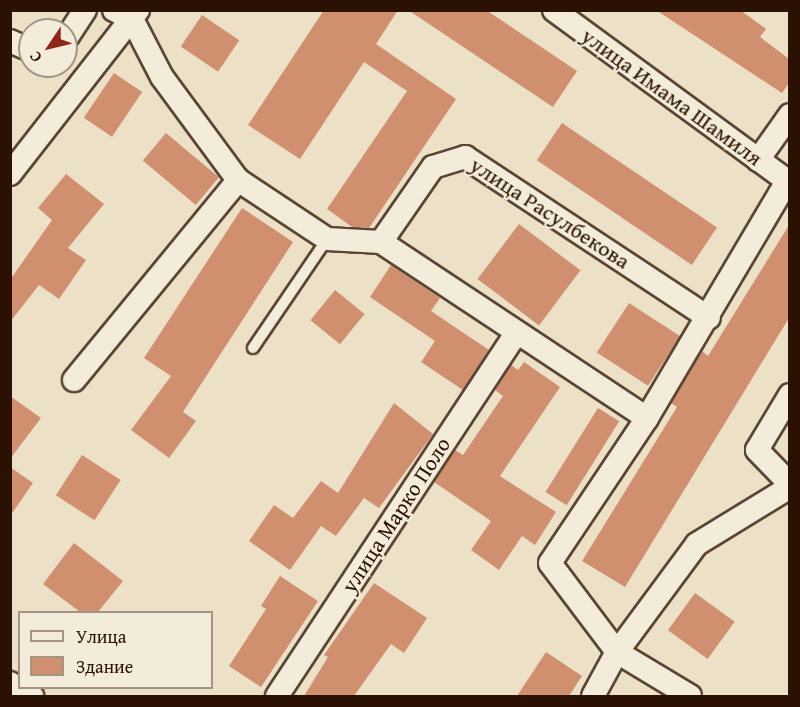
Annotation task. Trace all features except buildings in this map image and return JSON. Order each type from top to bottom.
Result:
[{"type":"street","name":"улица Имама Шамиля","points":[[554,10],[788,182]]},
{"type":"street","points":[[10,174],[128,13],[162,77],[238,180],[327,239],[381,242],[647,418]]},
{"type":"street","points":[[758,160],[789,115]]},
{"type":"street","name":"улица Расулбекова","points":[[381,242],[433,167],[465,157],[709,318]]},
{"type":"street","points":[[74,380],[238,180]]},
{"type":"street","points":[[690,696],[617,652],[550,563],[647,418],[709,318],[788,182]]},
{"type":"street","name":"улица Марко Поло","points":[[277,696],[516,333]]},
{"type":"street","points":[[593,696],[617,652],[698,544],[789,486],[756,450],[789,395]]},
{"type":"lane","points":[[253,348],[327,239]]}]
